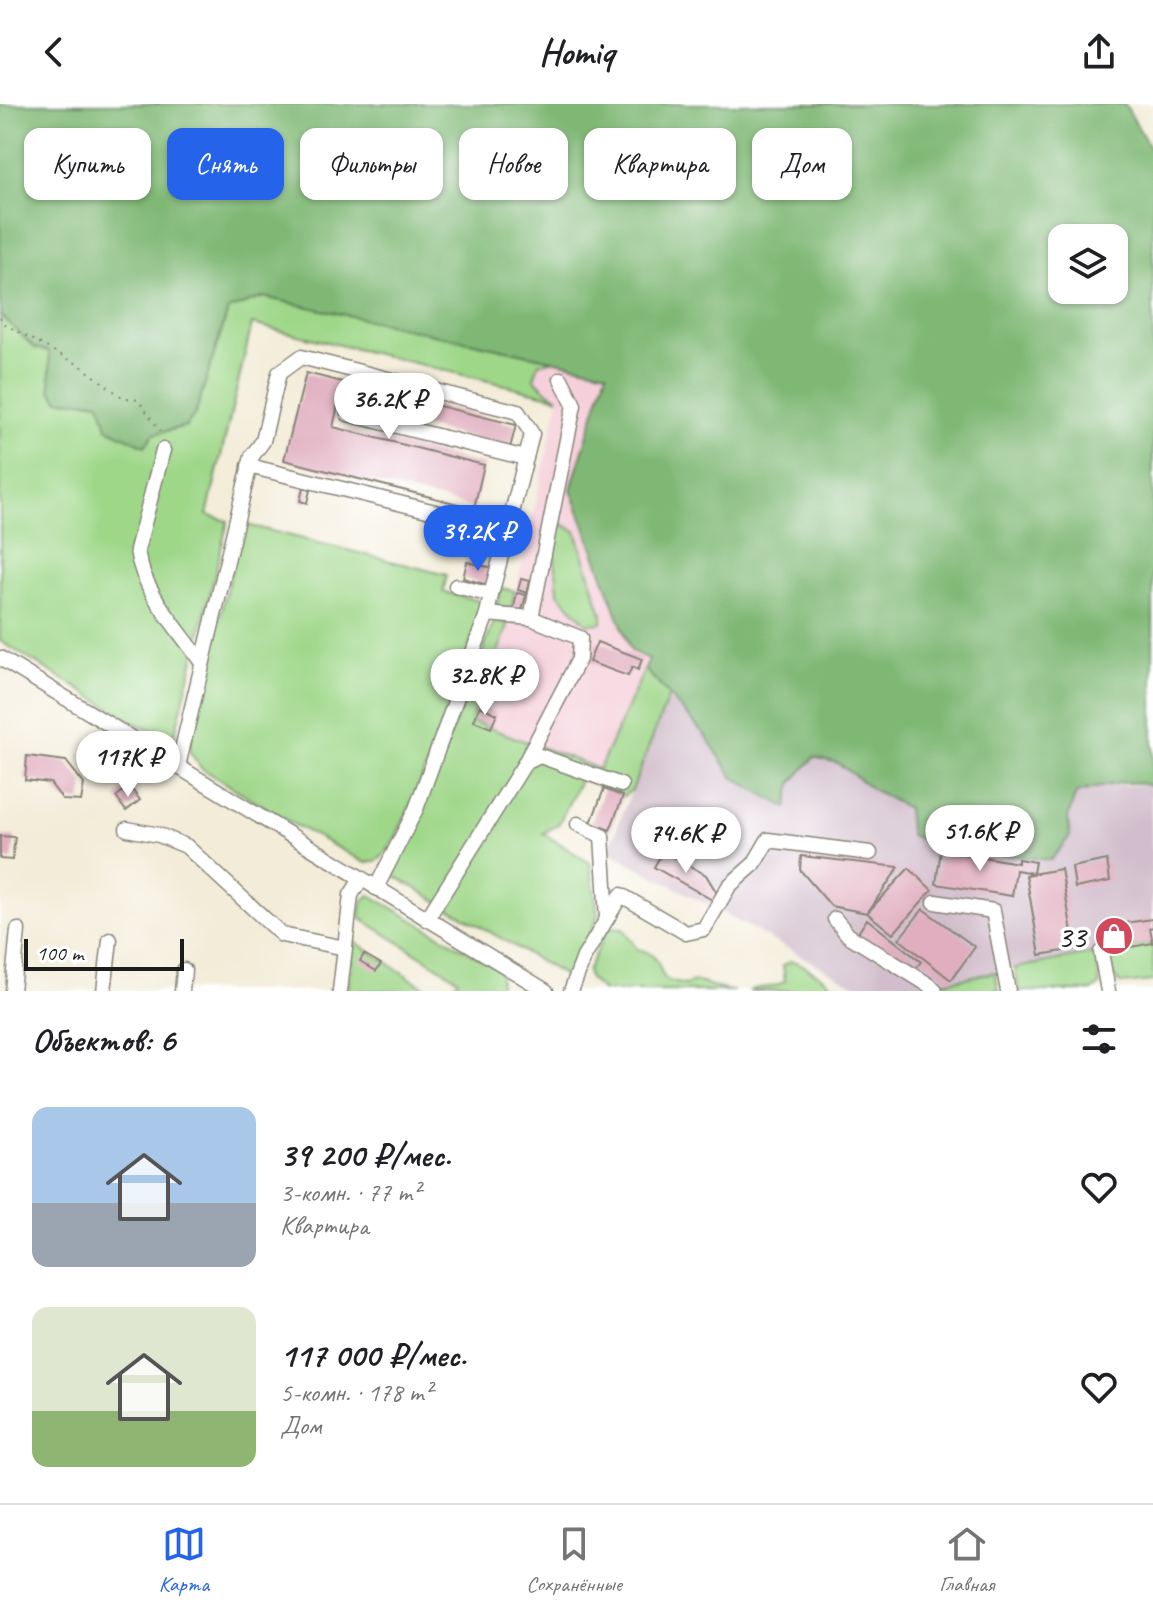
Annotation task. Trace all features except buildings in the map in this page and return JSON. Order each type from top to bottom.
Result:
[{"type":"street","points":[[178,766],[249,466],[263,441],[279,373],[301,357],[518,412],[532,434],[487,614],[416,809],[376,888]]},
{"type":"street","points":[[531,618],[574,405],[561,379]]},
{"type":"street","points":[[348,414],[526,458]]},
{"type":"street","points":[[163,450],[137,550],[139,563],[146,583],[202,663]]},
{"type":"street","points":[[249,466],[508,530]]},
{"type":"street","points":[[456,586],[491,595]]},
{"type":"street","points":[[427,919],[525,763],[579,659],[580,638],[531,618],[487,614]]},
{"type":"street","points":[[0,658],[546,991]]},
{"type":"street","points":[[525,763],[540,756],[621,785]]},
{"type":"street","points":[[578,824],[602,836],[607,918]]},
{"type":"street","points":[[127,829],[159,835],[186,846],[282,935],[345,948]]},
{"type":"street","points":[[571,991],[584,957],[621,895],[686,933],[704,929],[729,886],[754,864],[768,840],[870,853]]},
{"type":"street","points":[[340,991],[351,895],[361,879]]},
{"type":"street","points":[[935,902],[993,911],[1008,991]]},
{"type":"street","points":[[835,919],[848,935],[935,991]]},
{"type":"street","points":[[12,991],[18,930]]},
{"type":"street","points":[[104,991],[110,940]]},
{"type":"street","points":[[1101,952],[1108,991]]},
{"type":"street","points":[[182,991],[184,970]]},
{"type":"street","points":[[515,991],[520,976]]},
{"type":"path","points":[[0,317],[6,325],[81,366],[122,397],[138,400],[159,429],[163,450]]},
{"type":"shaded area","points":[[554,360],[608,372],[571,489],[631,651],[649,659],[599,769],[470,721],[508,626],[559,398],[534,378],[539,364]]},
{"type":"shaded area","points":[[669,695],[706,736],[733,777],[787,808],[792,783],[814,757],[838,763],[872,789],[907,808],[1070,836],[1068,817],[1076,793],[1104,786],[1151,785],[1153,943],[898,991],[866,991],[608,851]]},
{"type":"green space","points":[[0,104],[1125,104],[1153,154],[1153,787],[1125,783],[1076,793],[1068,817],[1070,836],[1051,860],[945,848],[910,835],[907,808],[872,789],[838,763],[814,757],[792,783],[787,808],[733,777],[706,736],[645,669],[649,659],[631,651],[571,489],[607,372],[263,297],[228,310],[196,412],[186,426],[154,434],[145,446],[107,428],[100,402],[59,400],[51,390],[49,351],[35,348],[0,315]]},
{"type":"green space","points":[[264,297],[554,360],[539,364],[534,378],[559,398],[252,324],[207,515],[228,521],[173,742],[137,724],[0,641],[0,315],[35,348],[49,351],[51,390],[58,400],[100,402],[154,434],[186,426],[196,412],[228,310]]},
{"type":"green space","points":[[560,523],[576,531],[602,614],[602,623],[587,624],[558,593],[554,545]]},
{"type":"green space","points":[[243,524],[447,575],[443,592],[484,602],[420,782],[390,846],[378,860],[366,863],[293,824],[201,768],[190,752],[191,732]]},
{"type":"green space","points":[[501,588],[515,591],[510,611],[496,607]]},
{"type":"green space","points":[[494,622],[507,623],[508,626],[471,721],[599,769],[645,669],[669,695],[632,790],[623,796],[581,778],[558,825],[543,833],[590,863],[598,915],[570,979],[395,876],[393,870],[419,815]]},
{"type":"green space","points":[[370,895],[500,970],[500,991],[451,991],[458,979],[360,918],[362,902]]},
{"type":"green space","points":[[607,929],[623,929],[637,949],[652,955],[668,980],[685,985],[702,983],[734,991],[603,991],[589,979],[587,971]]},
{"type":"green space","points":[[354,941],[430,991],[348,991]]},
{"type":"green space","points":[[1153,943],[1153,981],[1121,984],[1112,974],[1107,951]]},
{"type":"green space","points":[[1096,953],[1100,985],[1092,991],[1019,991],[1015,968]]},
{"type":"green space","points":[[792,961],[817,973],[838,991],[749,991],[785,981],[783,965]]},
{"type":"green space","points":[[995,972],[999,991],[945,991],[938,983]]},
{"type":"place","name":"33","points":[[1114,936]]}]
